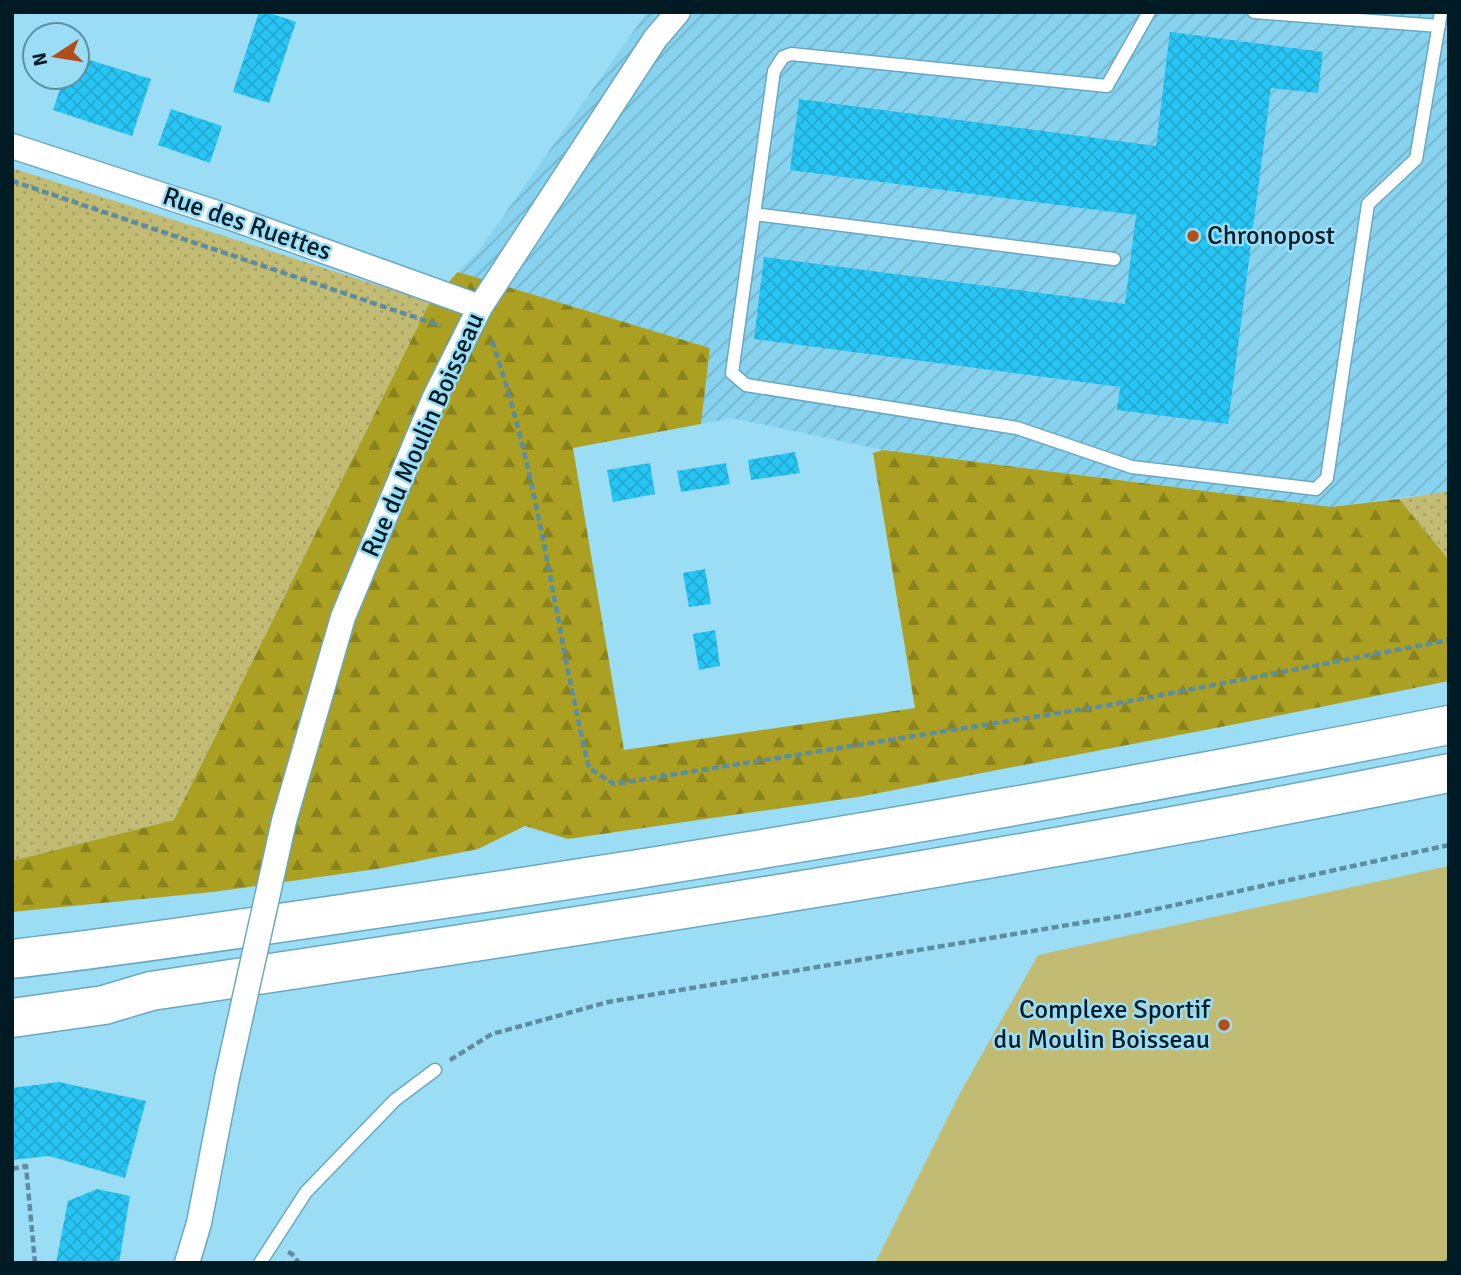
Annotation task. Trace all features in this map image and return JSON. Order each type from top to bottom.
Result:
[{"type":"highway","points":[[12,959],[418,903],[741,854],[1073,797],[1449,725]]},
{"type":"highway","points":[[12,1018],[104,1005],[151,991],[459,946],[1108,839],[1449,773]]},
{"type":"highway","points":[[12,999],[98,989],[151,991]]},
{"type":"street","name":"Rue du Moulin Boisseau","points":[[187,1263],[199,1223],[227,1078],[284,821],[343,617],[434,400],[481,307],[655,39],[678,12]]},
{"type":"street","name":"Rue des Ruettes","points":[[12,146],[229,217],[481,307]]},
{"type":"lane","points":[[1149,12],[1107,86],[791,54],[783,57],[774,71],[732,373],[746,385],[1017,428],[1132,467],[1316,489],[1327,478],[1368,204],[1416,159],[1440,19],[1254,12]]},
{"type":"lane","points":[[754,214],[1114,259]]},
{"type":"lane","points":[[260,1263],[306,1192],[395,1100],[435,1070]]},
{"type":"path","points":[[12,181],[442,324],[436,337]]},
{"type":"path","points":[[481,307],[505,379],[538,515],[570,688],[590,768],[614,784],[1109,705],[1449,640]]},
{"type":"path","points":[[435,1070],[492,1034],[608,1002],[1134,914],[1449,845]]},
{"type":"path","points":[[12,1169],[26,1166],[35,1263]]},
{"type":"shaded area","points":[[647,12],[1449,12],[1449,491],[1331,507],[883,450],[732,418],[701,424],[710,348],[458,272],[478,252]]},
{"type":"shaded area","points":[[12,168],[430,302],[174,820],[12,861]]},
{"type":"shaded area","points":[[1449,491],[1449,563],[1399,499]]},
{"type":"shaded area","name":"Complexe Sportif du Moulin Boisseau","points":[[1449,866],[1449,1263],[875,1263],[959,1095],[1038,955]]},
{"type":"green space","points":[[458,272],[710,348],[701,424],[573,448],[624,750],[915,708],[873,453],[883,450],[1331,507],[1399,499],[1449,563],[1449,681],[858,797],[568,839],[525,826],[478,849],[383,868],[213,892],[12,912],[12,861],[174,820],[430,302]]},
{"type":"building","points":[[259,12],[296,22],[269,103],[233,92]]},
{"type":"building","name":"Chronopost","points":[[1170,32],[1323,52],[1318,93],[1271,88],[1228,424],[1117,410],[1120,387],[754,339],[764,257],[1125,304],[1136,215],[790,170],[799,99],[1156,146]]},
{"type":"building","points":[[91,60],[151,79],[132,136],[53,110],[59,91],[91,91]]},
{"type":"building","points":[[171,109],[222,126],[210,163],[158,145]]},
{"type":"building","points":[[795,452],[800,473],[751,480],[748,460]]},
{"type":"building","points":[[650,463],[655,494],[613,502],[607,470]]},
{"type":"building","points":[[726,463],[730,484],[681,492],[677,471]]},
{"type":"building","points":[[705,569],[711,604],[689,607],[683,573]]},
{"type":"building","points":[[715,630],[720,666],[699,670],[693,634]]},
{"type":"building","points":[[59,1082],[146,1101],[125,1178],[49,1156],[12,1160],[12,1088]]},
{"type":"building","points":[[97,1189],[130,1196],[119,1263],[56,1263],[68,1201]]},
{"type":"place","name":"Chronopost","points":[[1193,236]]},
{"type":"place","name":"Complexe Sportif du Moulin Boisseau","points":[[1224,1025]]}]
